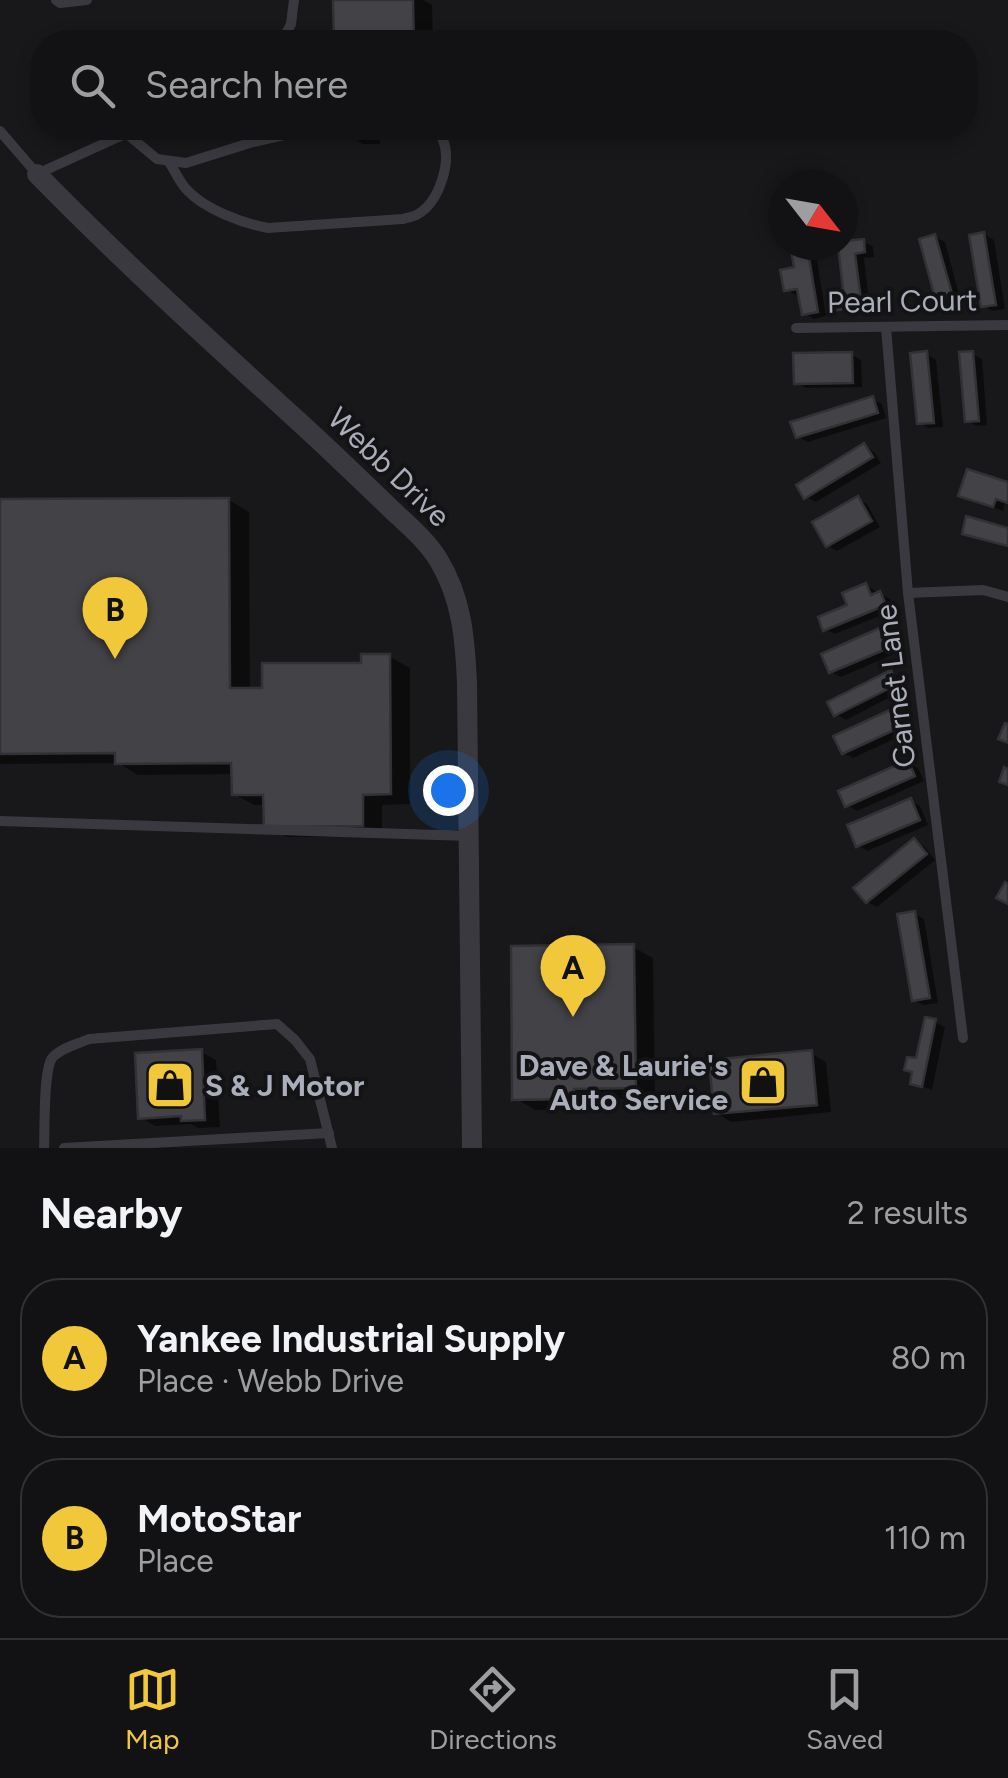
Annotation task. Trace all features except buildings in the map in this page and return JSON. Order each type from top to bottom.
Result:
[{"type":"street","name":"Webb Drive","points":[[37,174],[417,534],[450,580],[465,639],[472,1148]]},
{"type":"lane","points":[[56,0],[88,0]]},
{"type":"lane","points":[[289,30],[294,0]]},
{"type":"lane","name":"Webb Drive","points":[[0,131],[37,174]]},
{"type":"lane","points":[[37,174],[114,140]]},
{"type":"lane","points":[[134,140],[156,159],[186,163],[259,140]]},
{"type":"lane","points":[[169,162],[187,190],[248,224],[268,228],[402,219],[419,214],[432,202],[446,162],[443,140]]},
{"type":"lane","name":"Pearl Court","points":[[796,328],[1008,325]]},
{"type":"lane","name":"Garnet Lane","points":[[886,327],[908,593],[963,1038]]},
{"type":"lane","points":[[908,593],[984,590],[1008,597]]},
{"type":"lane","points":[[0,821],[470,836]]},
{"type":"lane","points":[[44,1148],[47,1078],[52,1058],[65,1049],[89,1039],[276,1024],[310,1060],[332,1148]]},
{"type":"lane","points":[[64,1148],[329,1133]]},
{"type":"place","name":"MotoStar","points":[[115,659]]},
{"type":"place","name":"Yankee Industrial Supply","points":[[573,1017]]},
{"type":"place","name":"Dave & Laurie's Auto Service","points":[[763,1082]]},
{"type":"place","name":"S & J Motor","points":[[170,1085]]}]
